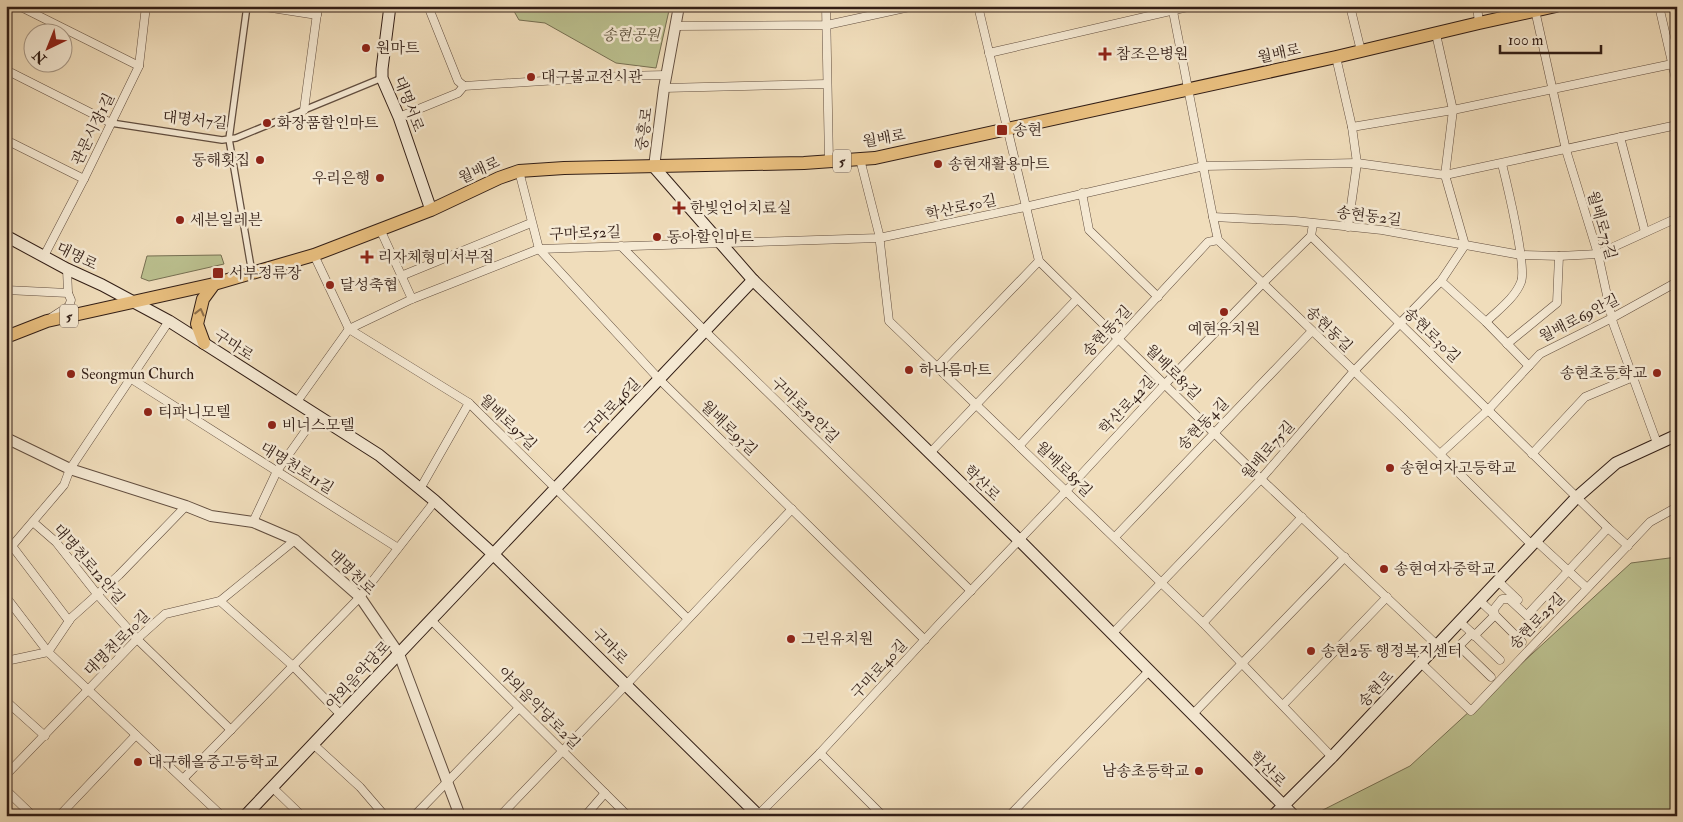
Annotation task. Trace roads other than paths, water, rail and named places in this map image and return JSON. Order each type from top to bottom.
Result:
[{"type":"main road","name":"대명서로","points":[[390,6],[382,78],[399,117],[431,210]]},
{"type":"main road","name":"월배로","points":[[134,302],[214,284],[314,255],[431,210],[499,178],[519,171],[564,168],[829,162],[888,155],[1336,57],[1556,6]]},
{"type":"main road","name":"학산로","points":[[654,167],[753,280],[1019,540],[1294,816]]},
{"type":"main road","name":"대명로","points":[[6,236],[134,302]]},
{"type":"main road","name":"구마로46길","points":[[493,554],[753,280]]},
{"type":"main road","points":[[204,343],[197,324],[203,299],[214,284]]},
{"type":"main road","name":"구마로","points":[[134,302],[169,321],[379,455],[435,501],[493,554],[627,684],[758,815]]},
{"type":"main road","name":"5","points":[[6,337],[47,321],[134,302]]},
{"type":"main road","name":"송현로","points":[[1273,816],[1438,646],[1576,498],[1616,463],[1677,435]]},
{"type":"main road","name":"야외음악당로","points":[[245,816],[493,554]]},
{"type":"street","points":[[19,6],[140,66]]},
{"type":"street","name":"관문시장1길","points":[[44,256],[140,66],[146,6]]},
{"type":"street","points":[[248,6],[229,139],[252,274]]},
{"type":"street","points":[[259,6],[317,15]]},
{"type":"street","points":[[304,110],[318,6]]},
{"type":"street","points":[[428,6],[458,81],[464,86]]},
{"type":"street","name":"중흥로","points":[[654,167],[666,75],[679,6]]},
{"type":"street","points":[[826,6],[829,162]]},
{"type":"street","points":[[675,26],[827,24],[914,6]]},
{"type":"street","name":"월배로83길","points":[[978,6],[1039,261],[1076,300],[1119,339],[1261,479],[1438,646]]},
{"type":"street","points":[[989,53],[1173,8],[1192,6]]},
{"type":"street","points":[[1350,6],[1361,51]]},
{"type":"street","points":[[1477,6],[1479,23]]},
{"type":"street","points":[[1659,6],[1674,64],[1677,84]]},
{"type":"street","points":[[1173,8],[1187,89],[1218,240]]},
{"type":"street","name":"월배로73길","points":[[1535,10],[1566,150],[1598,254],[1612,318],[1657,443]]},
{"type":"street","points":[[1436,34],[1453,110],[1445,175],[1465,245]]},
{"type":"street","points":[[1336,57],[1352,127],[1357,163],[1348,227]]},
{"type":"street","points":[[1352,127],[1453,110],[1674,64]]},
{"type":"street","name":"대명서7길","points":[[6,70],[111,123],[222,140],[236,138],[382,78]]},
{"type":"street","points":[[399,117],[458,93],[464,86],[498,82],[666,75]]},
{"type":"street","points":[[664,88],[828,84]]},
{"type":"street","name":"학산로50길","points":[[720,243],[879,238],[1204,166],[1357,163],[1445,175],[1677,125]]},
{"type":"street","points":[[1620,137],[1645,232]]},
{"type":"street","points":[[6,140],[84,178]]},
{"type":"street","name":"월배로85길","points":[[860,159],[879,238],[889,321],[1162,582],[1332,757]]},
{"type":"street","points":[[1486,322],[1513,296],[1522,280],[1521,255],[1502,164]]},
{"type":"street","name":"월배로93길","points":[[519,171],[539,249],[659,379],[925,640]]},
{"type":"street","points":[[1082,194],[1089,230],[1158,296]]},
{"type":"street","name":"송현동2길","points":[[1213,217],[1295,221],[1382,230],[1521,255],[1598,254]]},
{"type":"street","points":[[1598,254],[1677,218]]},
{"type":"street","points":[[401,276],[531,223]]},
{"type":"street","points":[[1311,236],[1313,224]]},
{"type":"street","points":[[380,229],[412,299]]},
{"type":"street","name":"학산로42길","points":[[1019,540],[1165,384],[1311,236]]},
{"type":"street","name":"송현로30길","points":[[1311,236],[1576,498]]},
{"type":"street","name":"송현동3길","points":[[1019,446],[1208,242],[1218,240]]},
{"type":"street","name":"송현동길","points":[[1218,240],[1534,543],[1587,588]]},
{"type":"street","name":"구마로52길","points":[[296,403],[349,329],[412,299],[539,249],[720,243]]},
{"type":"street","name":"월배로75길","points":[[1112,634],[1261,479],[1354,371],[1442,281],[1465,245]]},
{"type":"street","name":"구마로52안길","points":[[621,246],[705,331],[971,591]]},
{"type":"street","points":[[314,255],[349,329]]},
{"type":"street","points":[[1507,344],[1556,303],[1558,256]]},
{"type":"street","points":[[938,367],[1039,261]]},
{"type":"street","points":[[47,321],[69,306],[71,300],[68,293],[67,269]]},
{"type":"street","points":[[1442,281],[1529,366]]},
{"type":"street","name":"월배로69안길","points":[[1440,454],[1488,410],[1540,354],[1612,318],[1677,282]]},
{"type":"street","points":[[6,290],[68,293]]},
{"type":"street","points":[[930,453],[1076,300]]},
{"type":"street","points":[[6,552],[64,485],[70,469],[169,321]]},
{"type":"street","name":"월배로97길","points":[[349,329],[469,403],[687,618]]},
{"type":"street","name":"송현동4길","points":[[1115,537],[1312,331]]},
{"type":"street","points":[[1532,454],[1585,397],[1633,377]]},
{"type":"street","name":"대명천로11길","points":[[130,378],[398,548]]},
{"type":"street","points":[[420,489],[469,403]]},
{"type":"street","points":[[254,522],[277,471],[316,416]]},
{"type":"street","name":"대명천로","points":[[6,438],[70,469],[186,506],[211,516],[254,522],[295,540],[360,597],[398,654],[460,816]]},
{"type":"street","points":[[1576,498],[1628,546]]},
{"type":"street","points":[[183,779],[360,597],[435,501]]},
{"type":"street","points":[[6,661],[48,652],[69,621],[119,575],[186,506]]},
{"type":"street","name":"송현로25길","points":[[1421,663],[1471,711],[1650,522],[1677,507]]},
{"type":"street","points":[[500,816],[792,509]]},
{"type":"street","points":[[1203,623],[1302,517]]},
{"type":"street","name":"대명천로12안길","points":[[33,522],[56,542],[137,639],[231,730]]},
{"type":"street","points":[[1530,612],[1608,528]]},
{"type":"street","name":"대명천로10길","points":[[6,775],[137,639],[165,614],[220,601],[295,540]]},
{"type":"street","name":"구마로40길","points":[[758,815],[820,753],[1019,540]]},
{"type":"street","points":[[12,546],[69,621]]},
{"type":"street","points":[[1192,715],[1345,558]]},
{"type":"street","points":[[1498,581],[1548,630]]},
{"type":"street","points":[[6,597],[48,652],[222,816]]},
{"type":"street","points":[[1282,706],[1387,597]]},
{"type":"street","points":[[1495,615],[1494,609],[1502,599],[1509,599],[1537,625]]},
{"type":"street","points":[[220,601],[293,666],[341,715]]},
{"type":"street","points":[[1480,601],[1522,642]]},
{"type":"street","points":[[1491,677],[1459,646],[1495,615]]},
{"type":"street","name":"야외음악당로2길","points":[[431,620],[628,816]]},
{"type":"street","points":[[1460,622],[1500,660]]},
{"type":"street","points":[[1008,816],[1149,671]]},
{"type":"street","points":[[6,701],[45,736]]},
{"type":"street","points":[[414,816],[519,708]]},
{"type":"street","points":[[59,816],[136,734]]},
{"type":"street","points":[[313,744],[360,787],[385,816]]},
{"type":"street","points":[[820,753],[883,816]]},
{"type":"street","points":[[272,787],[302,816]]},
{"type":"street","points":[[6,790],[33,816]]},
{"type":"street","points":[[584,816],[605,794]]},
{"type":"place","name":"원마트","points":[[366,48]]},
{"type":"place","name":"참조은병원","points":[[1105,54]]},
{"type":"place","name":"대구불교전시관","points":[[531,77]]},
{"type":"place","name":"화장품할인마트","points":[[267,123]]},
{"type":"place","name":"송현","points":[[1002,130]]},
{"type":"place","name":"동해횟집","points":[[260,160]]},
{"type":"place","name":"송현재활용마트","points":[[938,164]]},
{"type":"place","name":"우리은행","points":[[380,178]]},
{"type":"place","name":"한빛언어치료실","points":[[679,208]]},
{"type":"place","name":"세븐일레븐","points":[[180,220]]},
{"type":"place","name":"동아할인마트","points":[[657,237]]},
{"type":"place","name":"리자체형미서부점","points":[[367,257]]},
{"type":"place","name":"서부정류장","points":[[218,273]]},
{"type":"place","name":"달성축협","points":[[330,285]]},
{"type":"place","name":"예현유치원","points":[[1224,312]]},
{"type":"place","name":"하나름마트","points":[[909,370]]},
{"type":"place","name":"송현초등학교","points":[[1657,373]]},
{"type":"place","name":"Seongmun Church","points":[[71,374]]},
{"type":"place","name":"티파니모텔","points":[[148,412]]},
{"type":"place","name":"비너스모텔","points":[[272,425]]},
{"type":"place","name":"송현여자고등학교","points":[[1390,468]]},
{"type":"place","name":"송현여자중학교","points":[[1384,569]]},
{"type":"place","name":"그린유치원","points":[[791,639]]},
{"type":"place","name":"송현2동 행정복지센터","points":[[1311,651]]},
{"type":"place","name":"대구해올중고등학교","points":[[138,762]]},
{"type":"place","name":"남송초등학교","points":[[1199,771]]},
{"type":"park label","name":"송현공원","points":[[631,35]]}]
